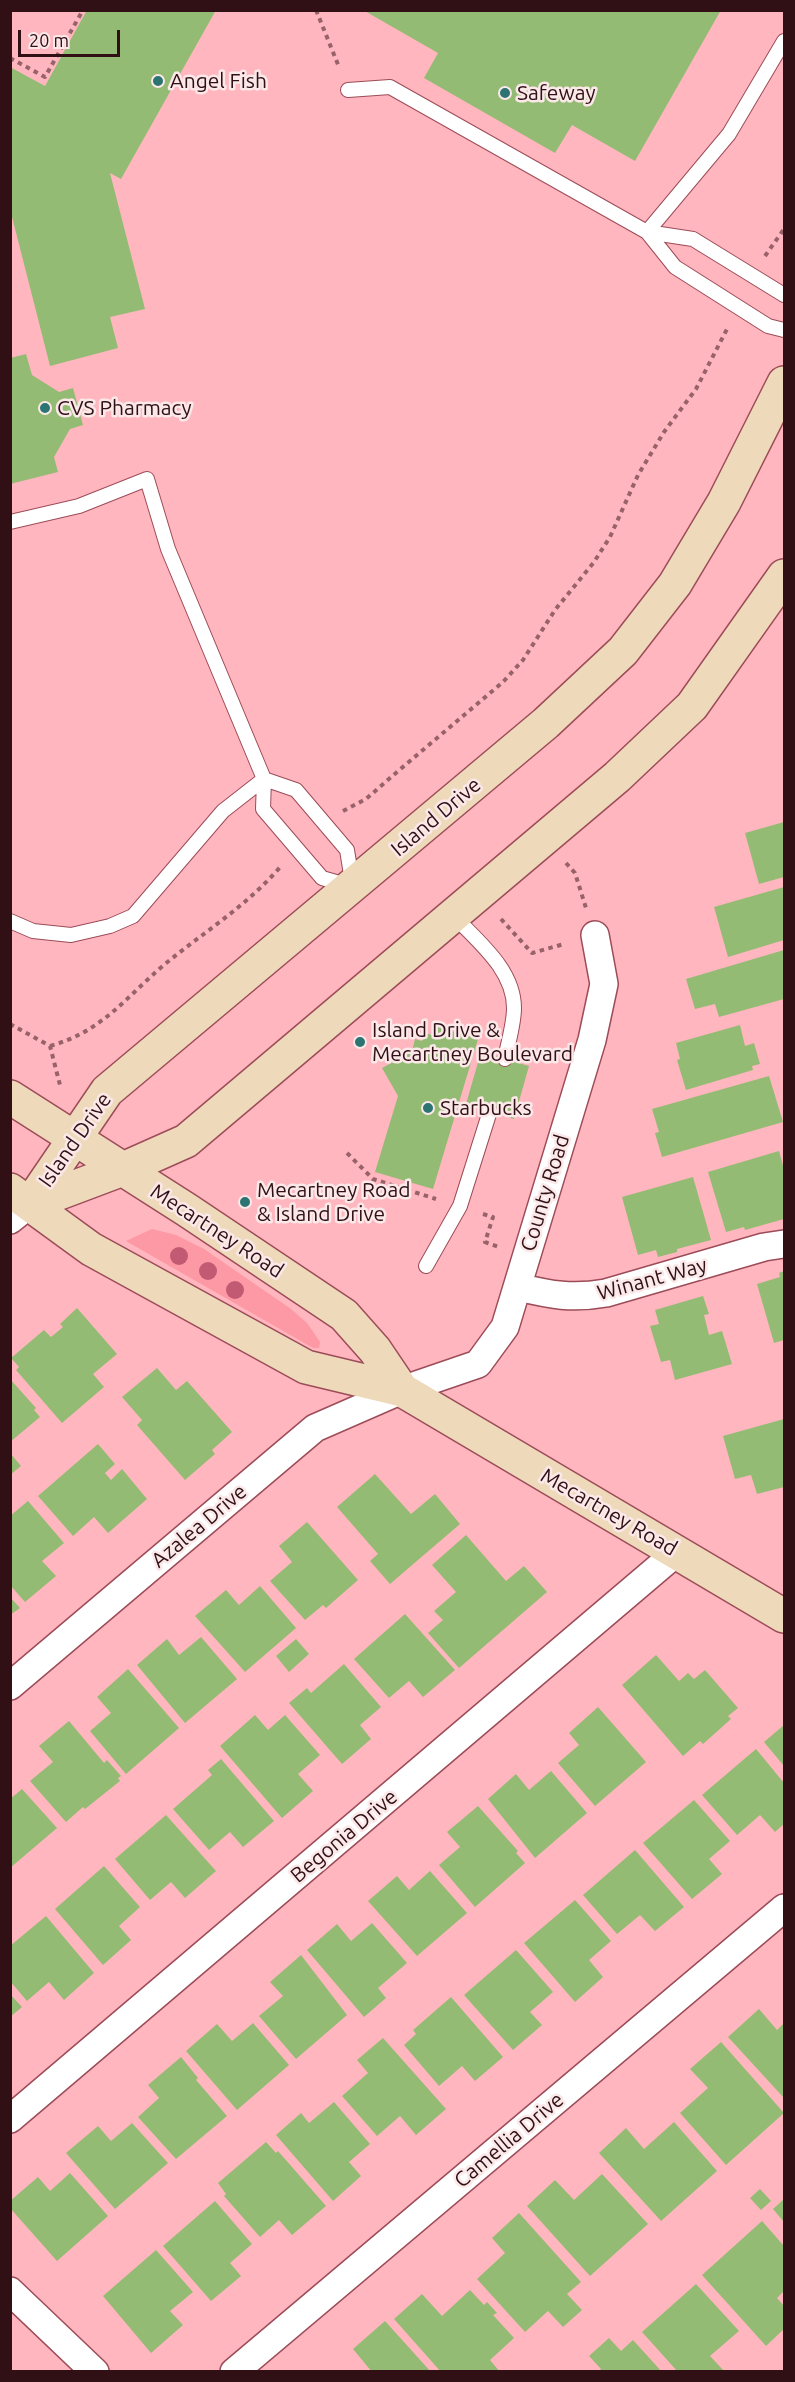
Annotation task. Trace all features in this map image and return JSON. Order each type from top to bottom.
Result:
[{"type":"main road","name":"Island Drive","points":[[17,1205],[75,1139],[107,1091],[546,723],[623,651],[675,584],[724,502],[784,383]]},
{"type":"main road","name":"Island Drive","points":[[17,1205],[123,1169],[186,1141],[617,777],[692,706],[784,576]]},
{"type":"main road","name":"Mecartney Road","points":[[10,1097],[344,1316],[375,1350],[402,1390]]},
{"type":"main road","name":"Mecartney Road","points":[[17,1205],[306,1367],[402,1390],[784,1616]]},
{"type":"street","name":"County Road","points":[[402,1390],[478,1364],[504,1327],[592,1040],[604,984],[595,936]]},
{"type":"street","name":"Winant Way","points":[[518,1287],[554,1295],[582,1297],[606,1293],[764,1247],[784,1244]]},
{"type":"street","name":"Azalea Drive","points":[[10,1686],[315,1428],[402,1390]]},
{"type":"street","name":"Begonia Drive","points":[[10,2119],[677,1552]]},
{"type":"street","name":"Camellia Drive","points":[[234,2372],[784,1908]]},
{"type":"street","points":[[10,2292],[95,2372]]},
{"type":"lane","points":[[646,232],[729,134],[784,41]]},
{"type":"lane","points":[[348,90],[390,87],[646,232],[693,239],[784,295]]},
{"type":"lane","points":[[646,232],[675,267],[768,326],[784,330]]},
{"type":"lane","points":[[10,522],[79,506],[147,480],[168,549],[264,779],[263,809],[322,878],[353,887],[347,850],[296,790],[264,779]]},
{"type":"lane","points":[[10,921],[33,931],[71,935],[110,926],[133,916],[223,811],[264,779]]},
{"type":"lane","points":[[452,914],[495,960],[508,980],[514,1007],[505,1059]]},
{"type":"lane","points":[[426,1266],[460,1206],[490,1111]]},
{"type":"path","points":[[10,58],[45,77],[83,10]]},
{"type":"path","points":[[316,10],[348,90]]},
{"type":"path","points":[[754,276],[770,247],[784,229]]},
{"type":"path","points":[[326,826],[343,812],[366,799],[503,682],[523,660],[555,610],[594,562],[610,537],[638,475],[664,432],[696,389],[738,307]]},
{"type":"path","points":[[478,894],[532,953],[595,936],[575,873],[545,837]]},
{"type":"path","points":[[10,1024],[50,1046],[69,1041],[105,1020],[166,963],[219,923],[269,880],[298,849]]},
{"type":"path","points":[[50,1046],[75,1139]]},
{"type":"shaded area","points":[[152,1229],[176,1235],[204,1249],[291,1309],[307,1323],[320,1342],[319,1348],[313,1348],[126,1241]]},
{"type":"building","points":[[87,10],[216,10],[121,179],[110,173],[145,309],[110,317],[118,348],[50,366],[10,209],[10,67],[45,86]]},
{"type":"building","points":[[363,10],[721,10],[635,161],[572,125],[555,153],[424,78],[438,53]]},
{"type":"building","name":"CVS Pharmacy","points":[[26,354],[32,375],[59,392],[73,388],[83,425],[70,429],[54,457],[58,472],[10,484],[10,358]]},
{"type":"building","points":[[784,822],[784,877],[759,884],[745,833]]},
{"type":"building","points":[[784,887],[784,940],[728,957],[714,907]]},
{"type":"building","points":[[784,950],[784,999],[719,1017],[715,1004],[695,1009],[686,979]]},
{"type":"building","points":[[740,1025],[745,1046],[754,1043],[760,1064],[752,1066],[753,1070],[686,1090],[677,1060],[680,1059],[676,1043]]},
{"type":"building","points":[[438,1027],[478,1039],[433,1189],[375,1172],[398,1096],[382,1068],[412,1052],[415,1039],[422,1041],[425,1033],[435,1036]]},
{"type":"building","points":[[481,1052],[529,1066],[514,1119],[466,1104]]},
{"type":"building","points":[[769,1076],[783,1122],[662,1157],[655,1133],[659,1132],[652,1109]]},
{"type":"building","points":[[779,1151],[784,1169],[784,1219],[745,1230],[744,1227],[726,1232],[708,1172]]},
{"type":"building","points":[[693,1177],[711,1240],[677,1249],[677,1252],[658,1257],[656,1250],[638,1255],[622,1197]]},
{"type":"building","points":[[784,1271],[784,1340],[774,1343],[757,1284],[780,1277],[779,1273]]},
{"type":"building","points":[[703,1296],[709,1314],[704,1315],[709,1335],[722,1331],[732,1364],[675,1380],[670,1360],[661,1362],[650,1326],[659,1324],[655,1310]]},
{"type":"building","points":[[77,1308],[117,1354],[93,1374],[104,1387],[62,1423],[16,1370],[19,1367],[11,1358],[44,1330],[51,1337],[63,1327],[60,1324]]},
{"type":"building","points":[[157,1368],[176,1390],[187,1381],[232,1432],[212,1450],[215,1454],[185,1480],[137,1425],[142,1420],[122,1397]]},
{"type":"building","points":[[10,1379],[36,1408],[34,1410],[40,1417],[10,1442]]},
{"type":"building","points":[[784,1419],[784,1487],[757,1494],[751,1475],[735,1479],[723,1436]]},
{"type":"building","points":[[98,1444],[115,1464],[105,1473],[111,1480],[122,1469],[147,1499],[108,1533],[94,1517],[73,1536],[38,1496]]},
{"type":"building","points":[[10,1453],[21,1466],[10,1475]]},
{"type":"building","points":[[375,1474],[411,1514],[435,1494],[460,1524],[390,1584],[370,1561],[378,1554],[337,1507]]},
{"type":"building","points":[[28,1501],[64,1543],[42,1561],[56,1576],[25,1602],[10,1585],[10,1516]]},
{"type":"building","points":[[307,1522],[358,1580],[326,1608],[323,1605],[305,1620],[270,1581],[292,1562],[279,1546]]},
{"type":"building","points":[[466,1535],[506,1581],[524,1566],[547,1592],[459,1668],[428,1633],[443,1620],[434,1611],[456,1592],[432,1565]]},
{"type":"building","points":[[260,1586],[296,1628],[245,1672],[195,1616],[226,1590],[239,1605]]},
{"type":"building","points":[[10,1597],[20,1608],[10,1615]]},
{"type":"building","points":[[405,1614],[455,1670],[423,1697],[409,1681],[389,1698],[354,1659]]},
{"type":"building","points":[[201,1637],[237,1679],[185,1723],[137,1665],[167,1639],[179,1655]]},
{"type":"building","points":[[296,1639],[309,1654],[289,1672],[276,1656]]},
{"type":"building","points":[[656,1655],[679,1681],[688,1673],[694,1679],[705,1670],[738,1708],[728,1716],[731,1719],[703,1744],[700,1741],[683,1756],[622,1685]]},
{"type":"building","points":[[344,1664],[381,1707],[360,1725],[371,1739],[342,1764],[289,1703],[307,1688],[311,1693]]},
{"type":"building","points":[[128,1669],[179,1728],[126,1774],[90,1731],[111,1713],[97,1697]]},
{"type":"building","points":[[598,1707],[646,1762],[595,1806],[558,1763],[579,1745],[569,1733]]},
{"type":"building","points":[[255,1715],[268,1730],[285,1715],[320,1755],[298,1774],[313,1791],[282,1818],[220,1746]]},
{"type":"building","points":[[69,1721],[104,1763],[107,1760],[121,1776],[118,1778],[120,1781],[66,1822],[30,1781],[53,1762],[39,1746]]},
{"type":"building","points":[[784,1725],[784,1766],[764,1742]]},
{"type":"building","points":[[756,1749],[784,1783],[784,1824],[775,1832],[760,1815],[737,1835],[702,1795]]},
{"type":"building","points":[[221,1759],[274,1821],[243,1847],[230,1832],[209,1850],[173,1809],[212,1775],[208,1770]]},
{"type":"building","points":[[551,1771],[587,1813],[535,1858],[488,1799],[516,1774],[529,1790]]},
{"type":"building","points":[[22,1789],[57,1828],[10,1868],[10,1799]]},
{"type":"building","points":[[694,1800],[730,1841],[709,1859],[722,1874],[692,1899],[643,1843]]},
{"type":"building","points":[[478,1806],[518,1851],[516,1853],[525,1863],[475,1907],[439,1865],[460,1847],[447,1832]]},
{"type":"building","points":[[166,1815],[216,1871],[185,1898],[171,1882],[150,1900],[115,1859]]},
{"type":"building","points":[[635,1850],[684,1907],[655,1931],[640,1915],[617,1934],[583,1895]]},
{"type":"building","points":[[104,1866],[140,1907],[119,1926],[131,1940],[103,1965],[55,1909]]},
{"type":"building","points":[[430,1871],[467,1913],[417,1956],[368,1901],[397,1876],[409,1890]]},
{"type":"building","points":[[575,1900],[611,1941],[589,1960],[603,1977],[575,2002],[524,1943]]},
{"type":"building","points":[[46,1916],[94,1973],[64,2000],[49,1982],[27,2001],[10,1981],[10,1946]]},
{"type":"building","points":[[372,1923],[407,1963],[378,1988],[386,1998],[364,2017],[307,1950],[337,1924],[351,1941]]},
{"type":"building","points":[[516,1950],[553,1992],[530,2012],[542,2025],[513,2050],[464,1995]]},
{"type":"building","points":[[301,1955],[347,2015],[296,2059],[259,2016],[283,1996],[270,1982]]},
{"type":"building","points":[[10,1994],[22,2007],[10,2017]]},
{"type":"building","points":[[451,1997],[503,2057],[475,2081],[462,2066],[439,2086],[404,2045],[416,2034],[413,2030]]},
{"type":"building","points":[[759,2009],[777,2030],[784,2023],[784,2098],[728,2037]]},
{"type":"building","points":[[253,2023],[289,2065],[237,2110],[186,2051],[217,2024],[232,2041]]},
{"type":"building","points":[[383,2038],[446,2109],[416,2135],[400,2116],[377,2136],[342,2096],[368,2073],[357,2060]]},
{"type":"building","points":[[721,2042],[784,2113],[726,2165],[680,2113],[708,2088],[690,2069]]},
{"type":"building","points":[[181,2057],[198,2078],[196,2080],[227,2116],[176,2159],[138,2117],[159,2098],[148,2085]]},
{"type":"building","points":[[334,2102],[370,2144],[349,2162],[361,2176],[333,2201],[276,2135],[301,2113],[309,2123]]},
{"type":"building","points":[[674,2122],[717,2171],[661,2221],[599,2153],[626,2128],[644,2149]]},
{"type":"building","points":[[132,2123],[168,2163],[115,2209],[66,2153],[98,2126],[111,2141]]},
{"type":"building","points":[[266,2142],[276,2153],[278,2151],[326,2206],[292,2235],[279,2220],[260,2237],[224,2196],[226,2194],[218,2183]]},
{"type":"building","points":[[70,2173],[108,2216],[57,2261],[10,2208],[10,2201],[38,2177],[50,2191]]},
{"type":"building","points":[[602,2174],[648,2224],[590,2276],[527,2206],[555,2180],[574,2200]]},
{"type":"building","points":[[760,2189],[771,2201],[761,2210],[750,2198]]},
{"type":"building","points":[[784,2199],[784,2222],[773,2209]]},
{"type":"building","points":[[215,2201],[252,2244],[230,2263],[241,2276],[211,2301],[163,2246]]},
{"type":"building","points":[[519,2213],[581,2282],[567,2294],[582,2310],[563,2327],[548,2311],[525,2332],[477,2279],[505,2253],[492,2238]]},
{"type":"building","points":[[762,2221],[784,2246],[784,2291],[777,2298],[784,2306],[784,2329],[766,2346],[702,2275]]},
{"type":"building","points":[[156,2250],[193,2292],[170,2311],[183,2325],[151,2353],[103,2296]]},
{"type":"building","points":[[696,2284],[739,2331],[710,2356],[725,2372],[678,2372],[642,2332]]},
{"type":"building","points":[[470,2290],[484,2305],[487,2302],[497,2313],[493,2315],[514,2338],[490,2360],[500,2372],[441,2372],[394,2319],[422,2294],[442,2316]]},
{"type":"building","points":[[385,2321],[431,2372],[372,2372],[353,2349]]},
{"type":"building","points":[[609,2338],[621,2351],[633,2340],[662,2372],[598,2372],[601,2369],[589,2356]]},
{"type":"place","name":"Angel Fish","points":[[158,81]]},
{"type":"place","name":"Safeway","points":[[505,93]]},
{"type":"place","name":"CVS Pharmacy","points":[[45,408]]},
{"type":"place","name":"Island Drive & Mecartney Boulevard","points":[[360,1042]]},
{"type":"place","name":"Starbucks","points":[[428,1108]]},
{"type":"place","name":"Mecartney Road & Island Drive","points":[[245,1202]]}]
